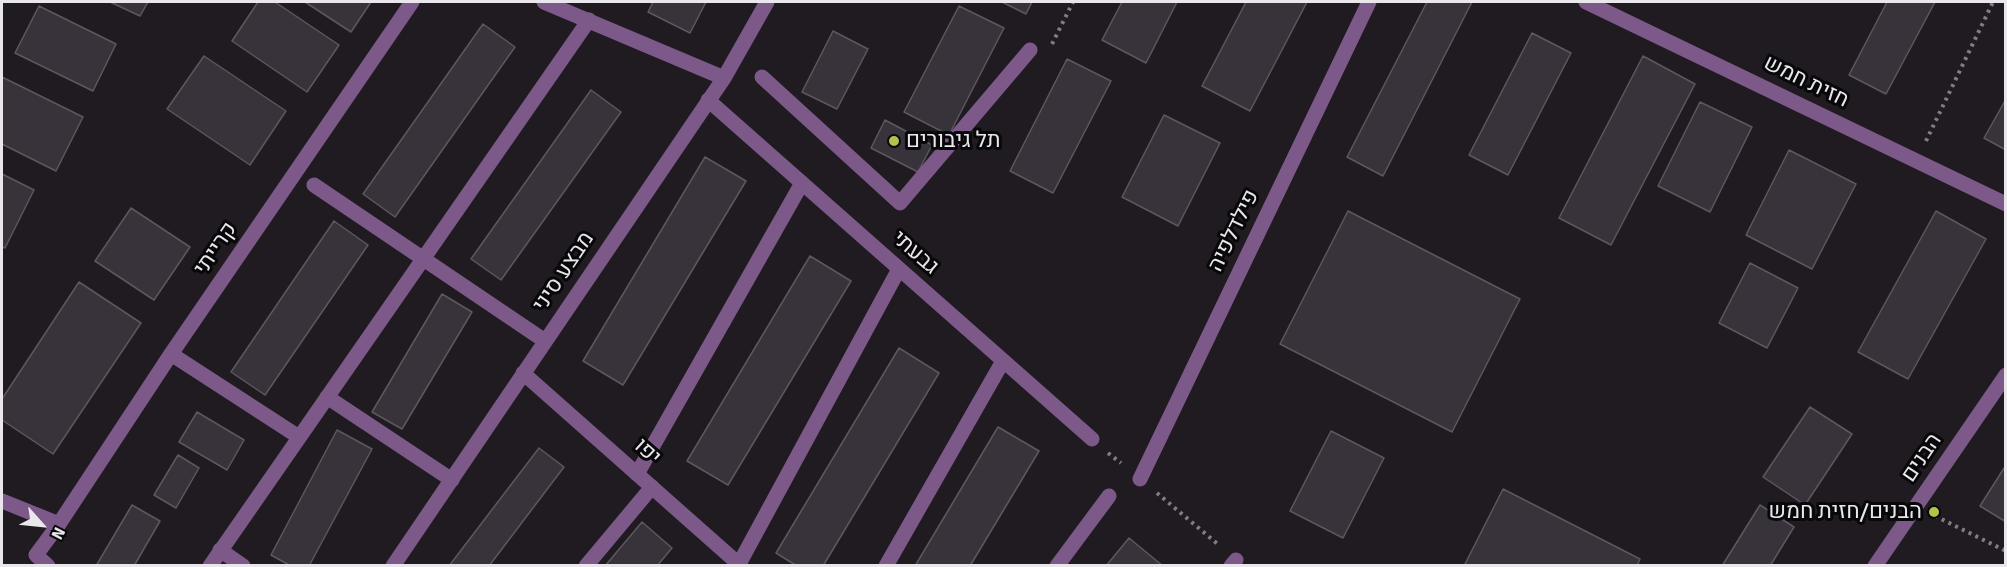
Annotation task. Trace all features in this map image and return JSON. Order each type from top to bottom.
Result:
[{"type":"street","name":"קרייתי","points":[[48,566],[36,555],[412,2]]},
{"type":"street","points":[[544,2],[724,78]]},
{"type":"street","name":"מבצע סיני","points":[[393,566],[724,78],[767,2]]},
{"type":"street","name":"פילדלפיה","points":[[1140,479],[1369,2]]},
{"type":"street","name":"חזית חמש","points":[[1586,2],[2006,204]]},
{"type":"street","points":[[210,566],[589,20]]},
{"type":"street","points":[[762,77],[900,203],[1030,50]]},
{"type":"street","name":"גבעתי","points":[[708,100],[1092,439]]},
{"type":"street","points":[[637,474],[802,183]]},
{"type":"street","points":[[314,185],[545,341]]},
{"type":"street","points":[[740,565],[899,269]]},
{"type":"street","points":[[171,354],[299,437]]},
{"type":"street","points":[[886,566],[1003,361]]},
{"type":"street","name":"יפו","points":[[523,373],[740,565]]},
{"type":"street","name":"הבנים","points":[[1875,566],[2006,375]]},
{"type":"street","points":[[327,397],[452,480]]},
{"type":"street","points":[[586,566],[652,487]]},
{"type":"street","points":[[1057,566],[1109,495]]},
{"type":"street","points":[[2,501],[59,524]]},
{"type":"street","points":[[220,550],[243,566]]},
{"type":"path","points":[[1030,50],[1044,58],[1073,2]]},
{"type":"path","points":[[1916,161],[1993,2]]},
{"type":"path","points":[[1092,439],[1234,563]]},
{"type":"path","points":[[1916,507],[2006,551]]},
{"type":"building","points":[[110,2],[148,2],[140,16]]},
{"type":"building","points":[[258,2],[275,2],[339,45],[307,92],[232,41]]},
{"type":"building","points":[[305,2],[371,2],[351,32]]},
{"type":"building","points":[[653,2],[706,2],[690,33],[648,12]]},
{"type":"building","points":[[1002,2],[1032,2],[1026,14]]},
{"type":"building","points":[[1122,2],[1177,2],[1146,63],[1102,40]]},
{"type":"building","points":[[1246,2],[1307,2],[1250,111],[1202,86]]},
{"type":"building","points":[[1427,2],[1472,2],[1383,176],[1347,157]]},
{"type":"building","points":[[1887,2],[1935,2],[1886,94],[1849,75]]},
{"type":"building","points":[[39,6],[116,44],[93,91],[15,53]]},
{"type":"building","points":[[959,6],[1004,28],[949,135],[904,112]]},
{"type":"building","points":[[483,24],[515,47],[395,217],[363,194]]},
{"type":"building","points":[[833,31],[868,49],[837,109],[802,92]]},
{"type":"building","points":[[1532,33],[1571,53],[1508,175],[1469,155]]},
{"type":"building","points":[[204,56],[286,111],[250,165],[167,109]]},
{"type":"building","points":[[1643,56],[1695,84],[1611,245],[1559,218]]},
{"type":"building","points":[[1067,59],[1111,81],[1053,193],[1010,171]]},
{"type":"building","points":[[2,77],[83,117],[56,171],[2,144]]},
{"type":"building","points":[[591,90],[621,112],[501,280],[471,259]]},
{"type":"building","points":[[2006,99],[2006,150],[1984,138]]},
{"type":"building","points":[[1700,102],[1752,127],[1710,212],[1658,186]]},
{"type":"building","points":[[1164,115],[1220,143],[1178,226],[1122,197]]},
{"type":"building","points":[[885,120],[932,145],[918,172],[871,148]]},
{"type":"building","points":[[1789,150],[1856,184],[1812,269],[1746,235]]},
{"type":"building","points":[[705,157],[746,181],[623,385],[583,361]]},
{"type":"building","points":[[2,174],[34,190],[5,248],[2,247]]},
{"type":"building","points":[[131,208],[190,247],[154,300],[95,261]]},
{"type":"building","points":[[1348,211],[1520,299],[1452,432],[1280,344]]},
{"type":"building","points":[[1936,211],[1986,239],[1908,379],[1858,352]]},
{"type":"building","points":[[334,221],[368,245],[265,395],[231,372]]},
{"type":"building","points":[[810,256],[851,281],[728,485],[687,461]]},
{"type":"building","points":[[1750,263],[1798,288],[1767,348],[1719,323]]},
{"type":"building","points":[[79,282],[141,323],[53,454],[2,420],[2,399]]},
{"type":"building","points":[[442,294],[472,312],[402,429],[372,412]]},
{"type":"building","points":[[899,348],[939,373],[823,566],[797,566],[776,553]]},
{"type":"building","points":[[1810,407],[1852,434],[1805,505],[1763,477]]},
{"type":"building","points":[[197,412],[244,440],[227,470],[179,442]]},
{"type":"building","points":[[998,427],[1039,451],[970,566],[915,566]]},
{"type":"building","points":[[337,430],[372,449],[309,566],[291,566],[271,555]]},
{"type":"building","points":[[1331,431],[1384,458],[1343,538],[1290,511]]},
{"type":"building","points":[[539,448],[564,467],[489,566],[449,566]]},
{"type":"building","points":[[178,455],[199,468],[176,508],[154,495]]},
{"type":"building","points":[[2006,465],[2006,522],[1980,506]]},
{"type":"building","points":[[1503,489],[1640,559],[1637,566],[1464,566]]},
{"type":"building","points":[[132,505],[160,521],[134,566],[96,566]]},
{"type":"building","points":[[1760,505],[1794,527],[1770,566],[1722,566]]},
{"type":"building","points":[[642,522],[672,548],[657,566],[605,566]]},
{"type":"building","points":[[1129,538],[1163,566],[1106,566]]},
{"type":"place","name":"תל גיבורים","points":[[894,141]]},
{"type":"place","name":"הבנים/חזית חמש","points":[[1934,512]]}]
